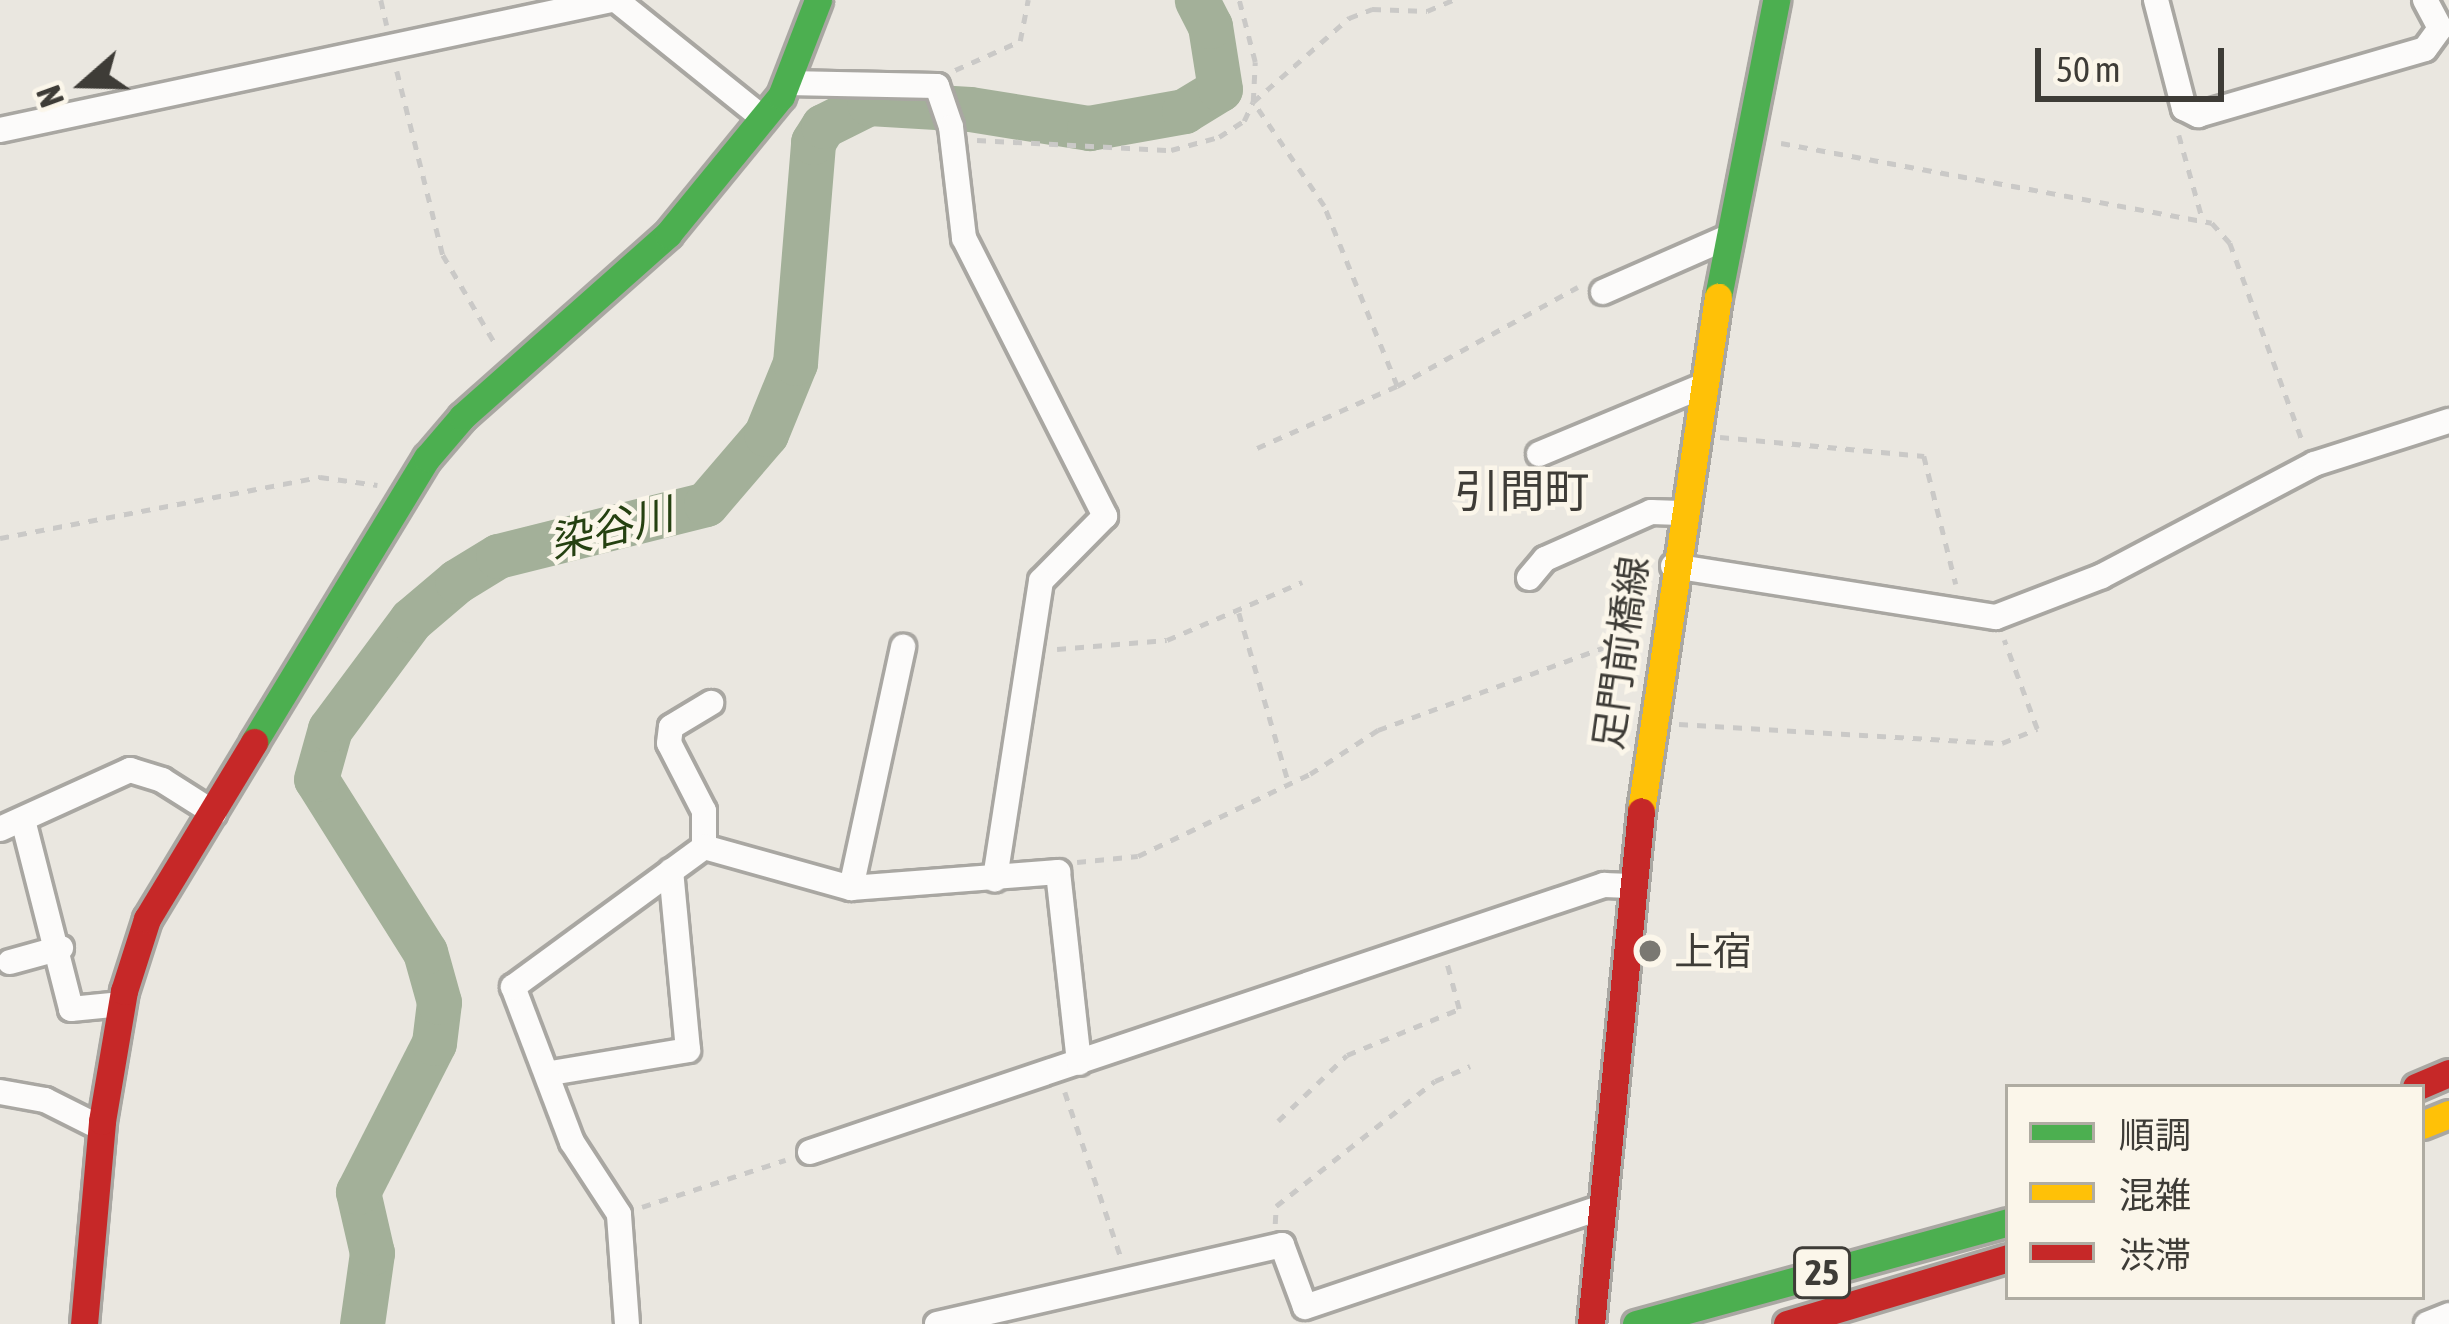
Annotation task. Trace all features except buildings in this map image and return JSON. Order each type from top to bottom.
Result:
[{"type":"main road","points":[[84,1324],[101,1128],[122,1004],[148,919],[427,458],[511,371],[668,234],[787,83],[818,0]]},
{"type":"main road","name":"足門前橋線","points":[[1591,1324],[1650,722],[1692,434],[1775,0]]},
{"type":"main road","name":"25","points":[[1636,1324],[2005,1223]]},
{"type":"main road","name":"25","points":[[1787,1324],[2005,1259]]},
{"type":"street","points":[[0,130],[614,0],[763,118]]},
{"type":"street","points":[[2156,0],[2184,108],[2198,115],[2425,49],[2440,28],[2425,0]]},
{"type":"street","points":[[787,83],[937,86],[951,128],[964,238],[1105,516],[1041,581],[995,879]]},
{"type":"street","points":[[1596,287],[1728,237]]},
{"type":"street","points":[[1539,454],[1702,386]]},
{"type":"street","points":[[1673,566],[1996,617],[2102,576],[2314,464],[2449,421]]},
{"type":"street","points":[[1529,578],[1545,560],[1651,512],[1681,513]]},
{"type":"street","points":[[851,888],[903,646]]},
{"type":"street","points":[[704,847],[704,811],[668,743],[671,727],[711,704]]},
{"type":"street","points":[[122,1004],[71,1009],[61,948],[11,825],[130,770],[162,780],[214,813]]},
{"type":"street","points":[[704,847],[851,888],[1058,872],[1069,1066]]},
{"type":"street","points":[[627,1324],[619,1214],[572,1142],[551,1073],[513,987],[704,847]]},
{"type":"street","points":[[551,1073],[688,1050],[671,871]]},
{"type":"street","points":[[810,1152],[1604,885],[1631,886]]},
{"type":"street","points":[[10,962],[61,948]]},
{"type":"street","points":[[0,1092],[45,1100],[101,1128]]},
{"type":"street","points":[[937,1324],[1282,1245],[1306,1315],[1603,1208]]},
{"type":"street","points":[[2427,1324],[2449,1315]]},
{"type":"path","points":[[381,0],[443,254],[511,371]]},
{"type":"path","points":[[937,86],[978,56],[1020,41],[1028,0]]},
{"type":"path","points":[[951,128],[1025,146],[1171,150],[1219,137],[1244,121],[1253,102],[1255,62],[1239,0]]},
{"type":"path","points":[[1253,102],[1349,18],[1372,9],[1426,11],[1453,0]]},
{"type":"path","points":[[1253,102],[1324,206],[1396,386]]},
{"type":"path","points":[[2179,135],[2203,220]]},
{"type":"path","points":[[1748,137],[2203,220],[2230,243],[2278,392],[2314,464]]},
{"type":"path","points":[[1257,448],[1396,386],[1596,287]]},
{"type":"path","points":[[1692,434],[1924,456],[1964,613]]},
{"type":"path","points":[[0,538],[320,477],[369,480],[402,500]]},
{"type":"path","points":[[1031,648],[1136,646],[1239,613],[1302,582]]},
{"type":"path","points":[[1239,613],[1289,784]]},
{"type":"path","points":[[1650,722],[2002,743],[2036,729],[1996,617]]},
{"type":"path","points":[[1058,872],[1065,862],[1138,856],[1289,784],[1378,730],[1667,624]]},
{"type":"path","points":[[1278,1121],[1347,1055],[1460,1009],[1440,941]]},
{"type":"path","points":[[1069,1066],[1092,1185],[1130,1279]]},
{"type":"path","points":[[1282,1245],[1276,1206],[1435,1081],[1470,1066]]},
{"type":"path","points":[[619,1214],[810,1152]]},
{"type":"waterway","name":"染谷川","points":[[362,1324],[372,1253],[358,1192],[434,1043],[439,1002],[425,952],[316,779],[330,729],[411,620],[457,581],[498,556],[706,504],[766,434],[795,363],[813,142],[823,126],[869,103],[970,109],[1089,128],[1184,111],[1220,89],[1210,26],[1197,0]]},
{"type":"traffic: fast","points":[[254,742],[427,458],[462,417],[668,234],[781,96],[818,0]]},
{"type":"traffic: fast","points":[[1718,297],[1776,0]]},
{"type":"traffic: fast","points":[[1636,1324],[2005,1223]]},
{"type":"traffic: slow","points":[[1641,811],[1718,297]]},
{"type":"traffic: slow","points":[[2425,1124],[2449,1114]]},
{"type":"traffic: jam","points":[[84,1324],[102,1121],[124,991],[147,919],[254,742]]},
{"type":"traffic: jam","points":[[1591,1324],[1641,811]]},
{"type":"traffic: jam","points":[[2423,1084],[2449,1073]]},
{"type":"traffic: jam","points":[[1787,1324],[2005,1259]]},
{"type":"place","name":"上宿","points":[[1650,951]]},
{"type":"district","name":"引間町","points":[[1522,492]]}]
